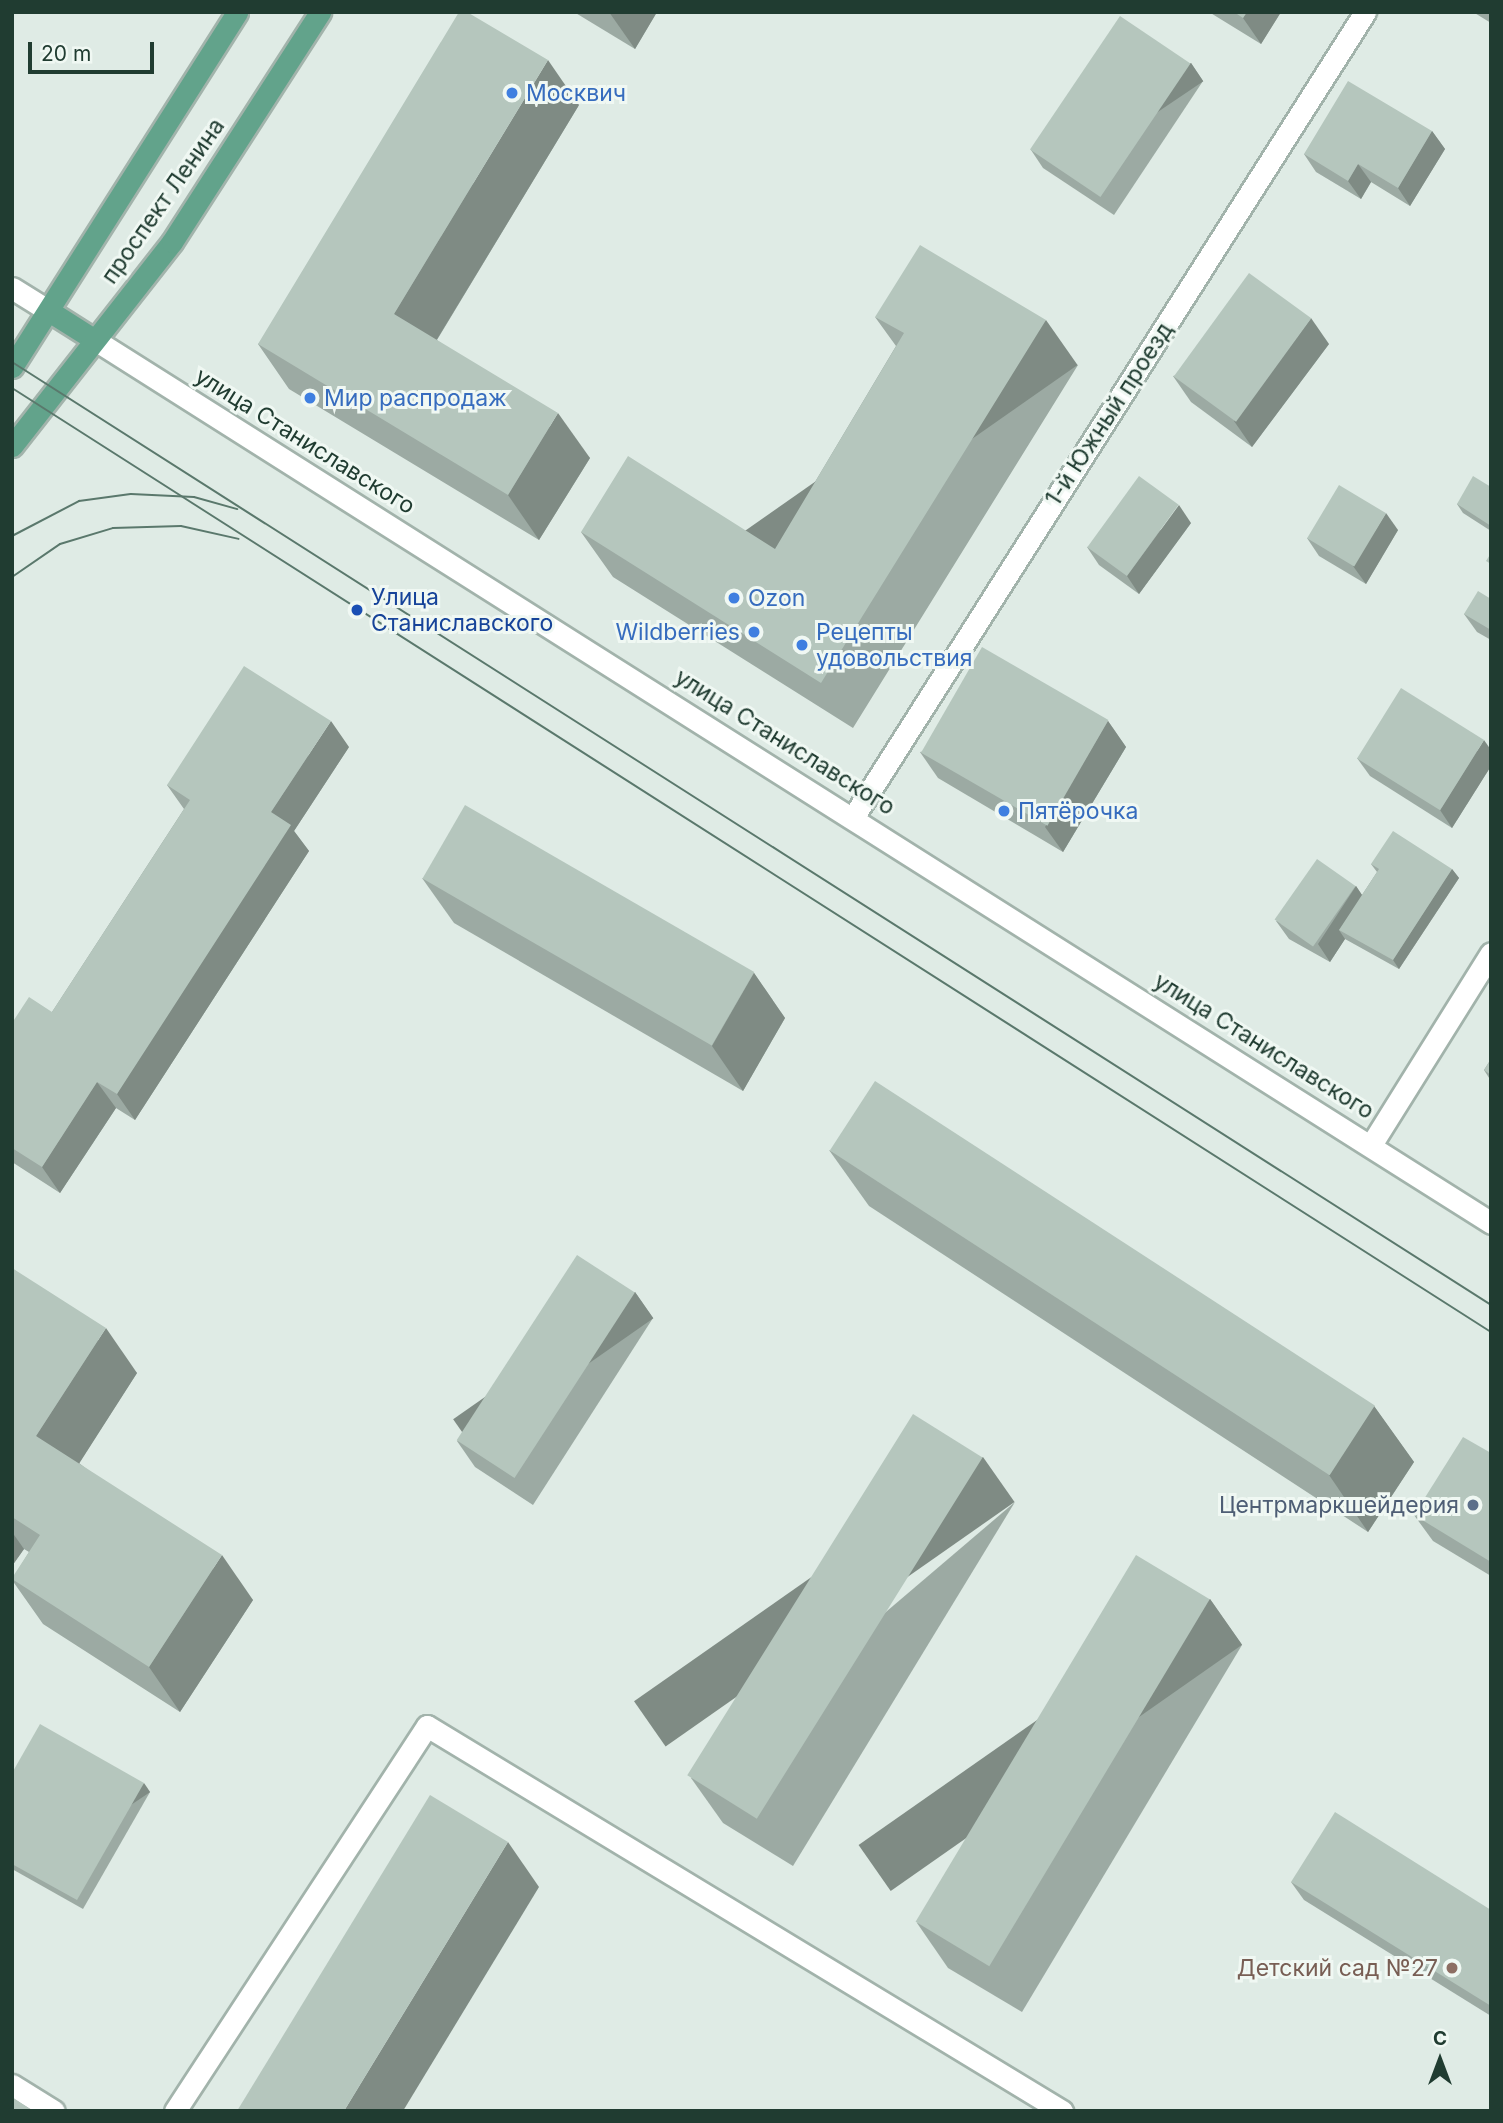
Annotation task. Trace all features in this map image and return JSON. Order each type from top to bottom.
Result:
[{"type":"main road","name":"проспект Ленина","points":[[12,367],[237,12]]},
{"type":"main road","name":"проспект Ленина","points":[[12,446],[172,242],[320,12]]},
{"type":"main road","name":"1-й Южный проезд","points":[[854,816],[1365,12]]},
{"type":"main road","points":[[12,288],[49,311]]},
{"type":"main road","name":"улица Станиславского","points":[[49,311],[854,816],[1491,1223]]},
{"type":"main road","points":[[1371,1145],[1491,953]]},
{"type":"main road","points":[[175,2111],[427,1726],[1062,2111]]},
{"type":"main road","points":[[12,2085],[54,2111]]},
{"type":"building","points":[[459,12],[467,12],[548,60],[394,314],[558,413],[508,495],[258,344]]},
{"type":"building","points":[[1234,12],[1247,12],[1243,18]]},
{"type":"building","points":[[1120,16],[1190,64],[1100,197],[1030,149]]},
{"type":"building","points":[[1348,81],[1432,131],[1398,188],[1358,164],[1348,181],[1304,154]]},
{"type":"building","points":[[920,245],[1046,320],[821,683],[581,532],[628,456],[775,549],[904,333],[875,317]]},
{"type":"building","points":[[1249,273],[1311,318],[1236,422],[1174,377]]},
{"type":"building","points":[[1139,476],[1179,505],[1127,576],[1087,547]]},
{"type":"building","points":[[1473,476],[1491,487],[1491,526],[1457,504]]},
{"type":"building","points":[[1339,485],[1386,513],[1354,566],[1307,538]]},
{"type":"building","points":[[1478,591],[1491,599],[1491,630],[1464,614]]},
{"type":"building","points":[[982,647],[1108,720],[1047,826],[921,753]]},
{"type":"building","points":[[244,666],[331,721],[271,812],[291,825],[117,1094],[97,1082],[42,1167],[12,1148],[12,1023],[29,997],[52,1012],[190,800],[167,785]]},
{"type":"building","points":[[1401,688],[1484,740],[1440,810],[1357,758]]},
{"type":"building","points":[[465,805],[754,972],[712,1046],[422,879]]},
{"type":"building","points":[[1393,831],[1452,869],[1393,960],[1339,930],[1379,869],[1371,864]]},
{"type":"building","points":[[1317,859],[1356,886],[1313,947],[1275,920]]},
{"type":"building","points":[[1491,1059],[1491,1075],[1484,1070]]},
{"type":"building","points":[[875,1081],[1375,1406],[1330,1475],[830,1151]]},
{"type":"building","points":[[577,1255],[635,1293],[515,1478],[457,1440]]},
{"type":"building","points":[[12,1268],[106,1328],[36,1436],[222,1555],[149,1667],[12,1579],[40,1535],[12,1517]]},
{"type":"building","points":[[913,1414],[983,1457],[757,1819],[687,1775]]},
{"type":"building","points":[[1463,1437],[1491,1453],[1491,1562],[1414,1515]]},
{"type":"building","points":[[1136,1555],[1210,1599],[989,1966],[916,1922]]},
{"type":"building","points":[[40,1724],[144,1783],[77,1900],[12,1864],[12,1773]]},
{"type":"building","points":[[430,1795],[508,1842],[344,2111],[237,2111]]},
{"type":"building","name":"Детский сад №27","points":[[1335,1812],[1491,1910],[1491,2006],[1291,1882]]},
{"type":"building","points":[[12,2097],[33,2111],[12,2111]]},
{"type":"tram line","points":[[12,362],[1491,1305]]},
{"type":"tram line","points":[[12,388],[1491,1332]]},
{"type":"tram line","points":[[12,536],[79,501],[131,494],[194,497],[237,509]]},
{"type":"tram line","points":[[12,577],[60,544],[113,528],[181,526],[239,539]]},
{"type":"place","name":"Москвич","points":[[512,93]]},
{"type":"place","name":"Мир распродаж","points":[[310,398]]},
{"type":"place","name":"Ozon","points":[[734,598]]},
{"type":"place","name":"Улица Станиславского","points":[[357,610]]},
{"type":"place","name":"Wildberries","points":[[754,632]]},
{"type":"place","name":"Рецепты удовольствия","points":[[802,645]]},
{"type":"place","name":"Пятёрочка","points":[[1004,811]]},
{"type":"place","name":"Центрмаркшейдерия","points":[[1473,1505]]},
{"type":"place","name":"Детский сад №27","points":[[1452,1968]]}]
